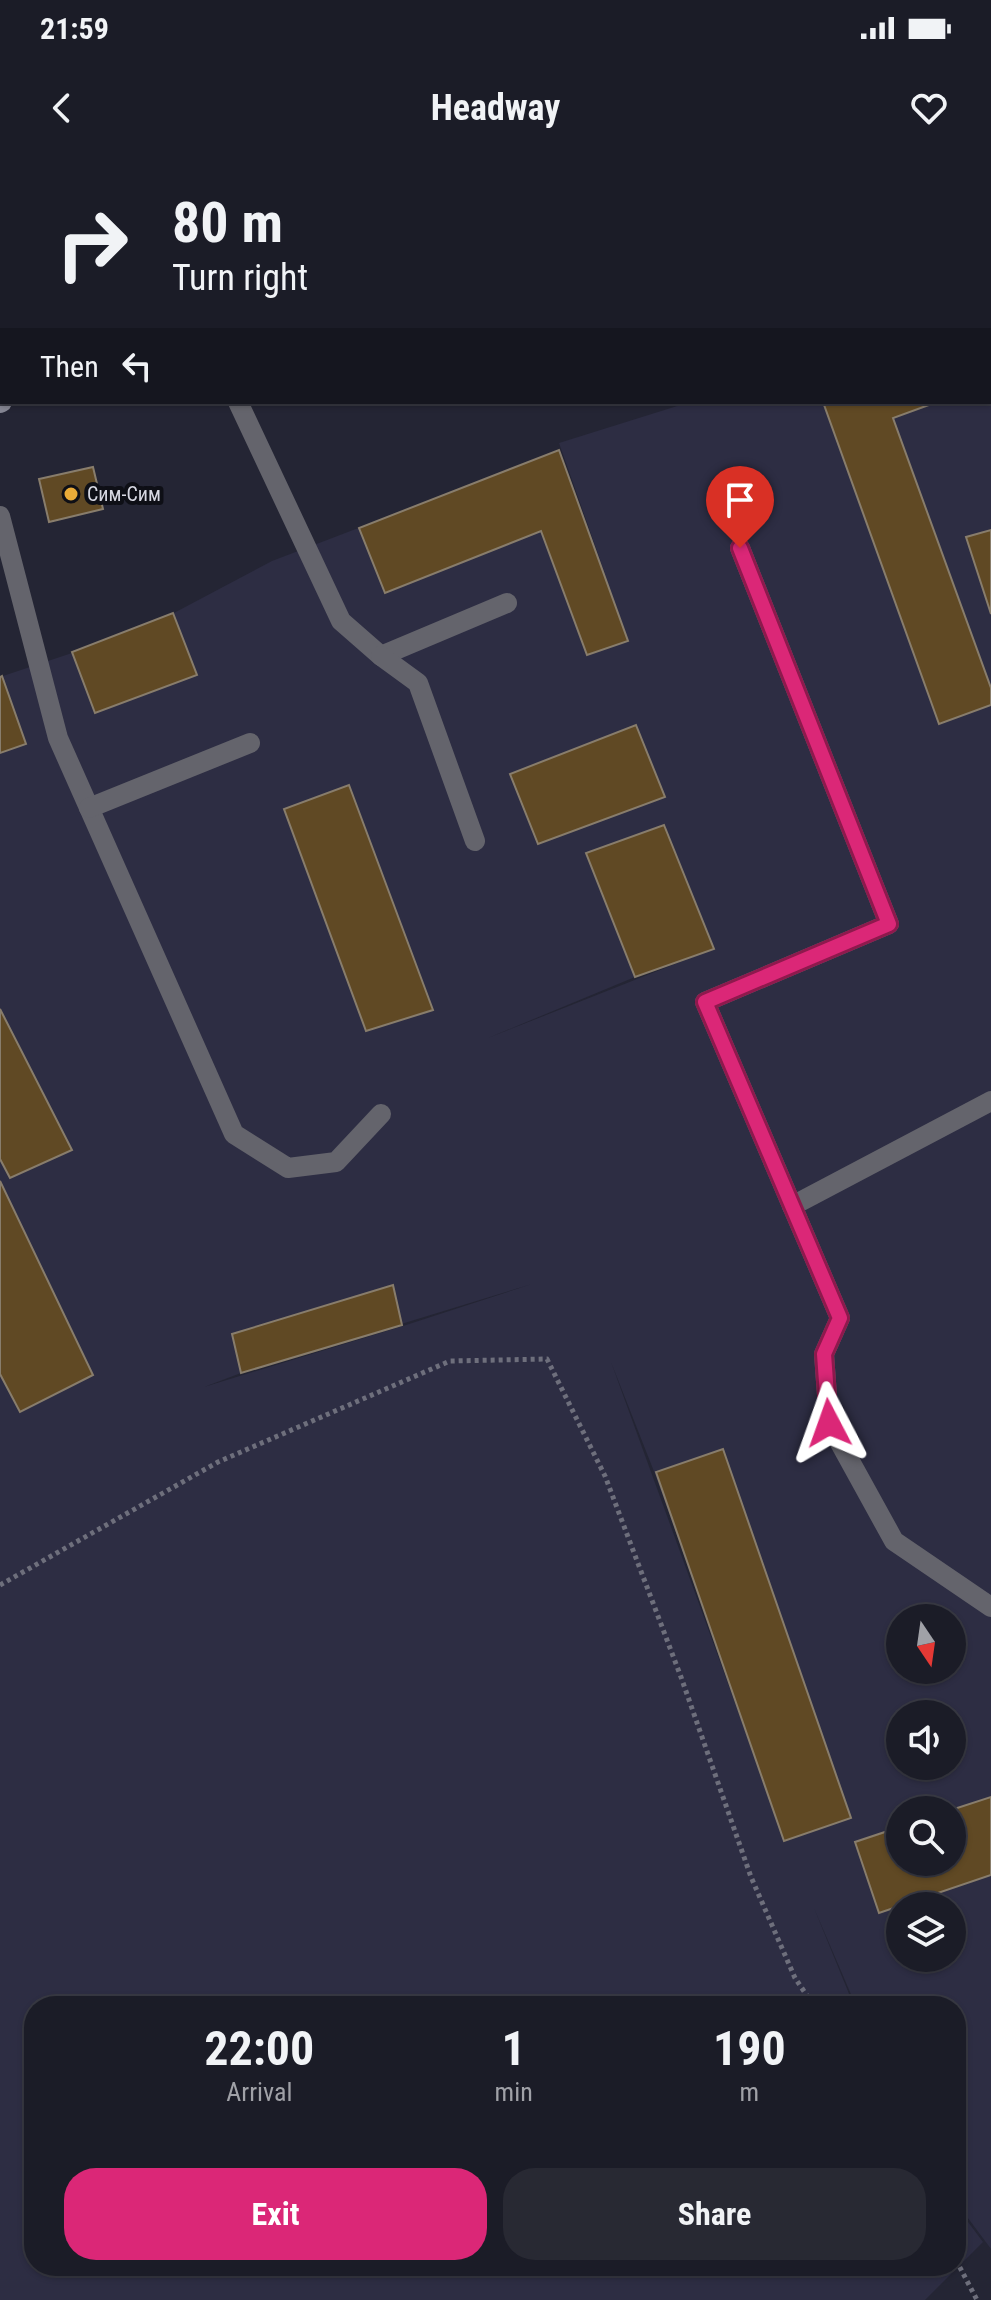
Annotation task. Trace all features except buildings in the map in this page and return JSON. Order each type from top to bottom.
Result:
[{"type":"lane","points":[[239,404],[341,621],[418,683],[475,841]]},
{"type":"lane","points":[[0,516],[58,738],[234,1134],[288,1168],[336,1162],[381,1114]]},
{"type":"lane","points":[[740,548],[889,924],[705,1002],[840,1318],[824,1354],[829,1423],[894,1541],[991,1607]]},
{"type":"lane","points":[[381,656],[507,603]]},
{"type":"lane","points":[[89,808],[250,743]]},
{"type":"lane","points":[[792,1206],[991,1101]]},
{"type":"path","points":[[0,1585],[218,1462],[450,1361],[547,1359],[605,1476],[681,1677],[751,1877],[795,1978],[807,1996]]},
{"type":"path","points":[[964,2276],[977,2300]]},
{"type":"shaded area","points":[[684,404],[991,404],[991,2249],[966,2215],[966,1996],[852,1996],[814,1908],[850,1996],[24,1996],[24,2276],[949,2276],[925,2300],[0,2300],[0,677],[172,614],[272,561],[560,451],[609,585],[559,443]],"holes":[[[713,949],[488,1038],[635,977]],[[532,1284],[403,1326],[204,1387],[241,1373]],[[611,1362],[655,1474],[754,1755]]]},
{"type":"shaded area","points":[[966,2219],[983,2242],[966,2259]]},
{"type":"place","name":"Сим-Сим","points":[[71,494]]},
{"type":"route","points":[[740,548],[889,924],[705,1002],[840,1318],[824,1354],[829,1423]]}]
